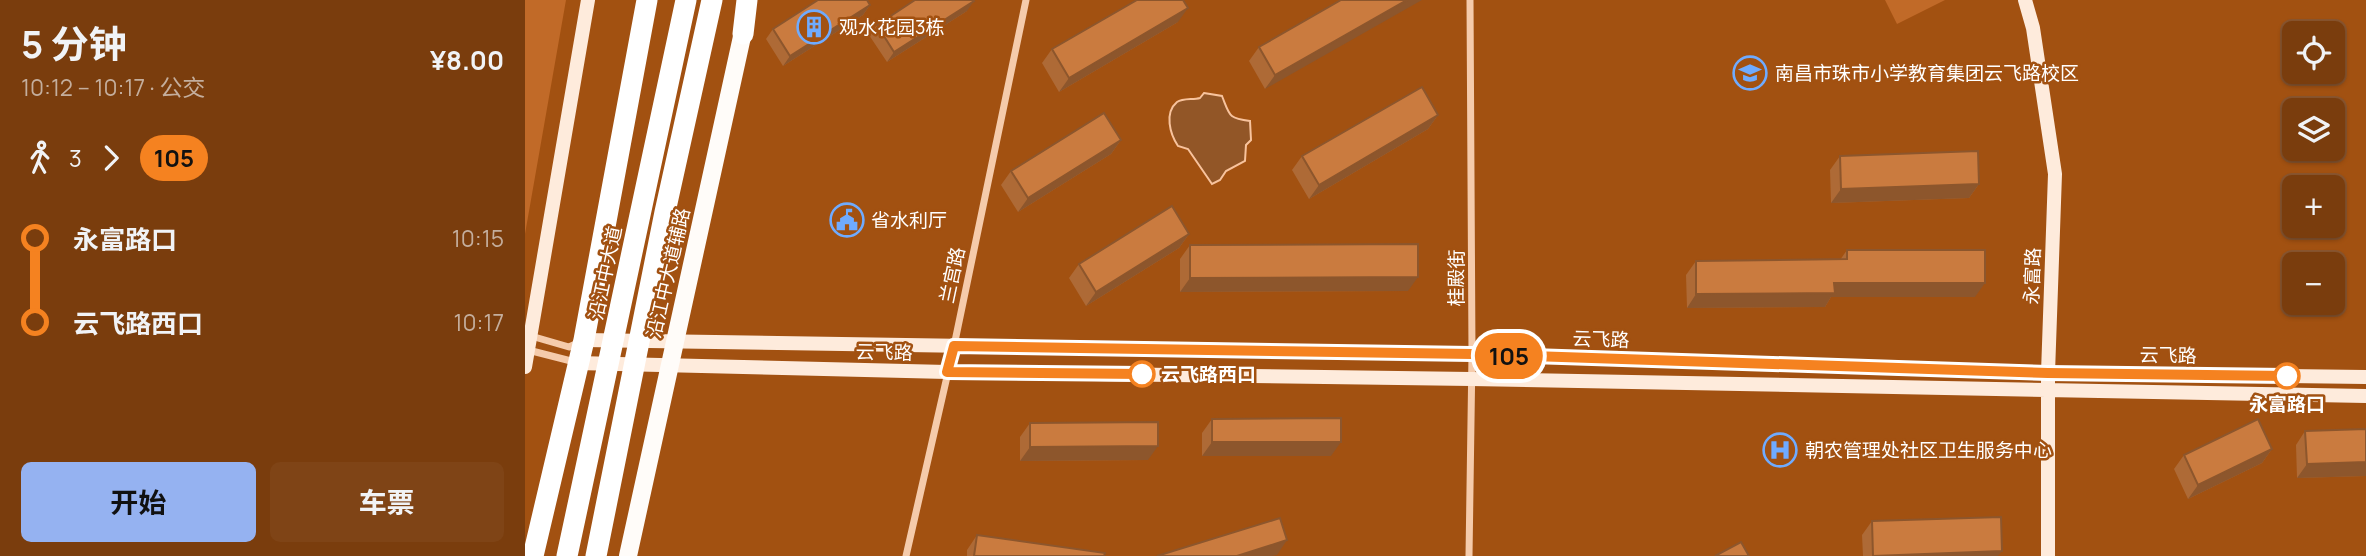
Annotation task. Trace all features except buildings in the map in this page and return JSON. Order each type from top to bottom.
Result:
[{"type":"highway","points":[[534,556],[583,340],[647,0]]},
{"type":"highway","name":"沿江中大道","points":[[567,556],[686,0]]},
{"type":"highway","points":[[596,556],[662,225],[712,0]]},
{"type":"highway","points":[[743,34],[749,0]]},
{"type":"main road","points":[[525,367],[589,0]]},
{"type":"main road","name":"永富路","points":[[2025,0],[2033,28],[2055,174],[2048,373],[2048,556]]},
{"type":"main road","name":"沿江中大道辅路","points":[[628,556],[743,34]]},
{"type":"main road","name":"云飞路","points":[[583,340],[1472,354],[2048,373],[2366,377]]},
{"type":"main road","name":"云飞路","points":[[577,363],[947,372],[2366,396]]},
{"type":"street","name":"兰宫路","points":[[906,556],[954,346],[1026,0]]},
{"type":"street","name":"桂殿街","points":[[1469,556],[1472,354],[1470,0]]},
{"type":"street","points":[[531,335],[569,346],[583,340]]},
{"type":"street","points":[[528,351],[577,363]]},
{"type":"shaded area","points":[[525,0],[566,0],[525,234]]},
{"type":"shaded area","points":[[1885,0],[1945,0],[1897,24]]},
{"type":"shaded area","points":[[1204,93],[1222,96],[1231,115],[1250,121],[1251,140],[1246,145],[1245,161],[1226,171],[1220,180],[1212,184],[1188,149],[1178,146],[1169,118],[1177,102],[1200,98]]},
{"type":"bus line","name":"105","points":[[1142,374],[947,372],[954,346],[1472,354],[2048,373],[2287,376]]},
{"type":"place","name":"观水花园3栋","points":[[814,27]]},
{"type":"place","name":"南昌市珠市小学教育集团云飞路校区","points":[[1750,73]]},
{"type":"place","name":"省水利厅","points":[[847,220]]},
{"type":"place","name":"云飞路西口","points":[[1142,374]]},
{"type":"place","name":"永富路口","points":[[2287,376]]},
{"type":"place","name":"朝农管理处社区卫生服务中心","points":[[1780,450]]}]
